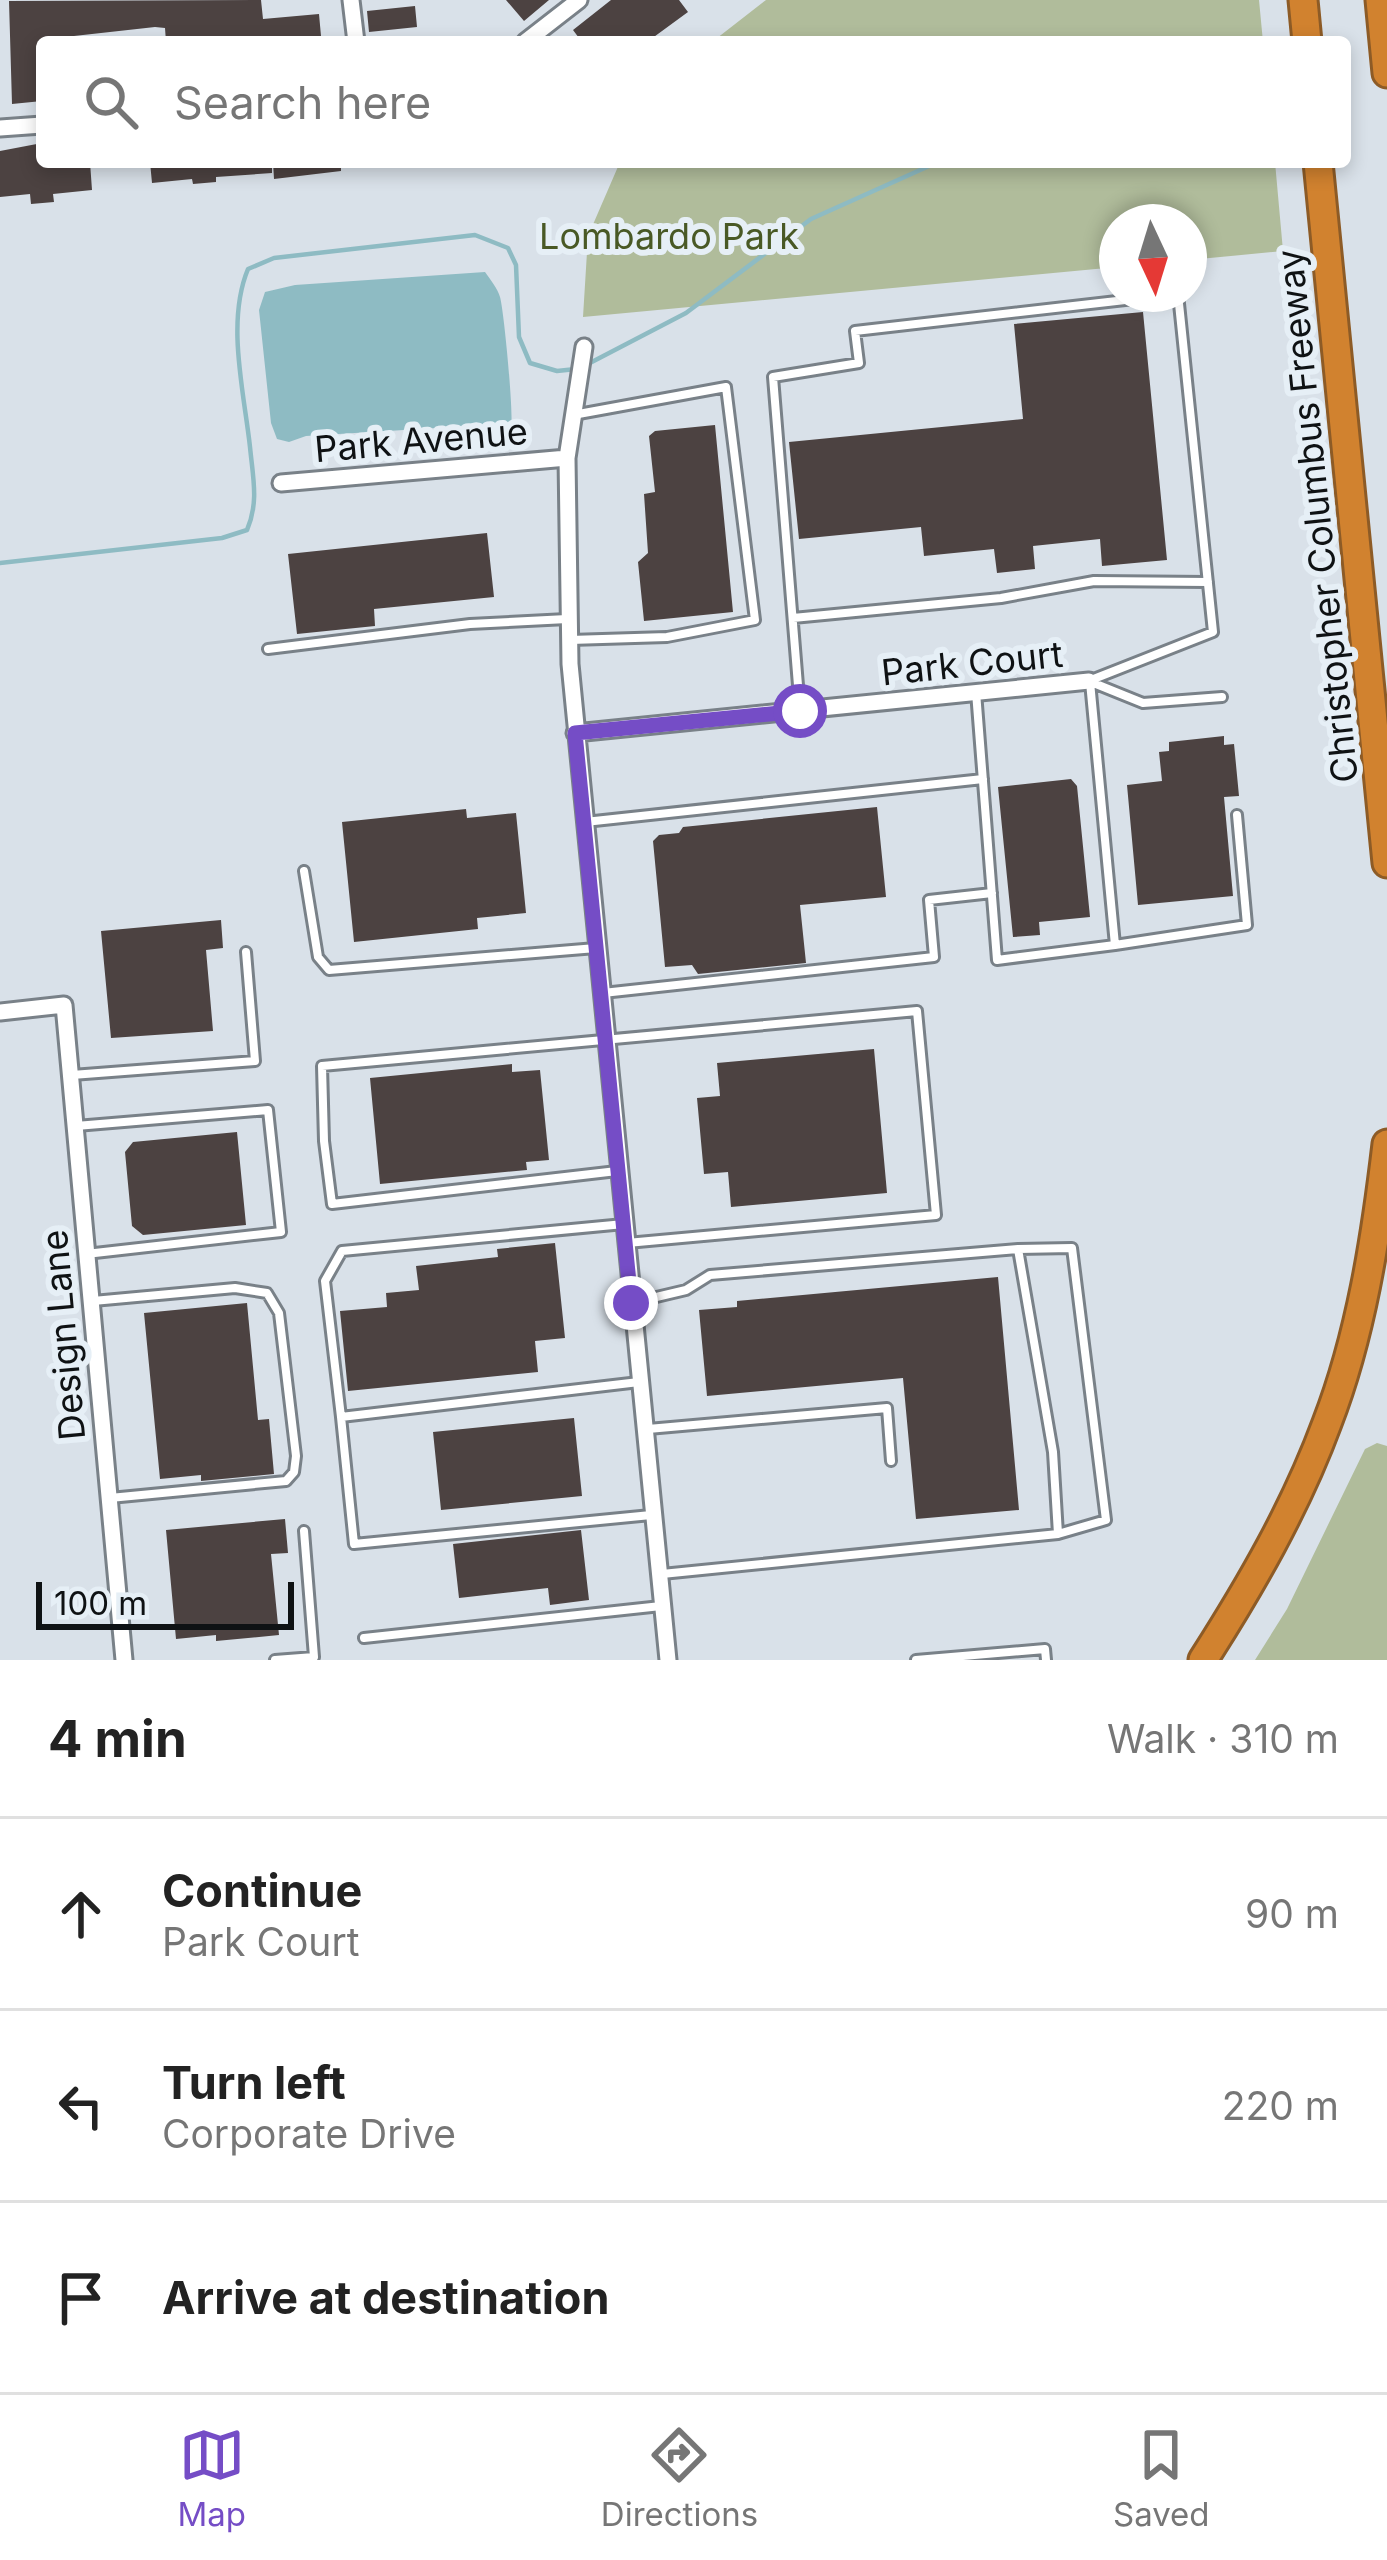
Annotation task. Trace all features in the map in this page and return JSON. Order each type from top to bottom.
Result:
[{"type":"highway","points":[[1303,0],[1306,36]]},
{"type":"highway","points":[[1380,0],[1387,73]]},
{"type":"highway","name":"Christopher Columbus Freeway","points":[[1319,168],[1387,863]]},
{"type":"highway","points":[[1203,1660],[1280,1527],[1328,1423],[1358,1324],[1387,1144]]},
{"type":"street","points":[[351,0],[355,36]]},
{"type":"street","points":[[533,36],[579,0]]},
{"type":"street","points":[[0,128],[36,125]]},
{"type":"street","points":[[584,347],[567,458],[568,640],[668,1660]]},
{"type":"street","name":"Park Avenue","points":[[280,483],[567,458]]},
{"type":"street","name":"Park Court","points":[[575,733],[1089,681]]},
{"type":"street","name":"Design Lane","points":[[0,1012],[64,1005],[124,1660]]},
{"type":"lane","points":[[800,711],[772,377],[859,363],[855,331],[1178,294],[1213,632],[1089,681]]},
{"type":"lane","points":[[568,640],[667,637],[755,620],[726,387],[573,415]]},
{"type":"lane","points":[[793,618],[1000,598],[1094,581],[1208,582]]},
{"type":"lane","points":[[268,649],[470,624],[567,619]]},
{"type":"lane","points":[[1089,681],[1143,703],[1222,697]]},
{"type":"lane","points":[[1089,681],[1115,945]]},
{"type":"lane","points":[[976,691],[997,960],[1246,925],[1237,814]]},
{"type":"lane","points":[[584,822],[983,779]]},
{"type":"lane","points":[[304,871],[317,957],[328,970],[597,948]]},
{"type":"lane","points":[[602,993],[934,957],[928,900],[992,893]]},
{"type":"lane","points":[[70,1075],[255,1061],[246,952]]},
{"type":"lane","points":[[619,1171],[332,1204],[322,1066],[917,1011],[936,1215],[626,1244]]},
{"type":"lane","points":[[75,1126],[268,1110],[281,1232],[86,1254]]},
{"type":"lane","points":[[624,1224],[342,1252],[325,1281],[354,1544],[652,1515]]},
{"type":"lane","points":[[631,1303],[686,1290],[710,1275],[1072,1248],[1106,1520],[1058,1534],[660,1575]]},
{"type":"lane","points":[[1018,1249],[1053,1452],[1058,1534]]},
{"type":"lane","points":[[90,1301],[235,1288],[267,1293],[279,1313],[296,1456],[294,1472],[286,1481],[109,1498]]},
{"type":"lane","points":[[341,1417],[639,1382]]},
{"type":"lane","points":[[644,1429],[887,1408],[891,1461]]},
{"type":"lane","points":[[275,1660],[314,1657],[304,1531]]},
{"type":"lane","points":[[364,1638],[663,1605]]},
{"type":"lane","points":[[916,1660],[1045,1649],[1046,1660]]},
{"type":"green space","points":[[766,0],[1259,0],[1262,36],[720,36]]},
{"type":"green space","name":"Lombardo Park","points":[[617,168],[1276,168],[1283,251],[1207,258],[1207,204],[1099,204],[1099,269],[583,317],[588,236]]},
{"type":"green space","points":[[1377,1443],[1387,1446],[1387,1660],[1255,1660],[1287,1609],[1365,1449]]},
{"type":"water","points":[[485,272],[502,306],[511,426],[497,432],[469,426],[306,436],[289,442],[277,439],[271,423],[259,310],[265,292],[295,285]]},
{"type":"building","points":[[261,0],[263,19],[319,14],[321,36],[166,36],[165,28],[155,27],[36,36],[36,102],[12,104],[9,1]]},
{"type":"building","points":[[506,0],[549,0],[524,21]]},
{"type":"building","points":[[611,0],[679,0],[688,12],[655,36],[578,36],[573,30]]},
{"type":"building","points":[[415,6],[417,27],[369,32],[367,11]]},
{"type":"building","points":[[36,144],[36,168],[90,168],[92,190],[53,194],[54,202],[31,204],[30,194],[0,197],[0,151]]},
{"type":"building","points":[[151,168],[272,168],[272,173],[216,177],[216,182],[152,183]]},
{"type":"building","points":[[273,168],[341,168],[341,171],[274,179]]},
{"type":"building","points":[[1143,312],[1167,560],[1102,566],[1100,539],[1033,546],[1035,569],[997,573],[994,549],[924,556],[921,527],[799,539],[789,442],[1023,419],[1014,324]]},
{"type":"building","points":[[715,425],[733,612],[644,621],[638,562],[648,553],[644,494],[655,492],[649,436],[655,431]]},
{"type":"building","points":[[487,533],[494,597],[374,609],[375,626],[297,634],[288,554]]},
{"type":"building","points":[[1224,736],[1224,745],[1234,744],[1239,796],[1224,797],[1233,896],[1138,905],[1127,785],[1162,781],[1159,752],[1169,751],[1169,742]]},
{"type":"building","points":[[1071,779],[1077,786],[1090,917],[1039,922],[1040,935],[1013,937],[998,787]]},
{"type":"building","points":[[877,807],[886,897],[800,905],[806,963],[698,974],[692,965],[665,967],[653,841],[659,835],[679,833],[683,827]]},
{"type":"building","points":[[466,809],[467,818],[516,813],[526,913],[477,918],[478,929],[354,942],[342,822]]},
{"type":"building","points":[[221,920],[223,948],[206,950],[213,1031],[111,1038],[101,931]]},
{"type":"building","points":[[874,1049],[887,1193],[731,1207],[728,1172],[704,1174],[697,1098],[720,1096],[717,1063]]},
{"type":"building","points":[[512,1064],[512,1072],[540,1070],[549,1160],[526,1162],[527,1170],[380,1184],[370,1078]]},
{"type":"building","points":[[237,1132],[246,1225],[143,1235],[132,1226],[125,1152],[133,1142]]},
{"type":"building","points":[[555,1243],[565,1338],[535,1341],[538,1372],[348,1391],[340,1311],[387,1307],[386,1293],[419,1290],[416,1266],[498,1257],[497,1249]]},
{"type":"building","points":[[998,1277],[1019,1510],[916,1519],[903,1378],[707,1396],[699,1310],[737,1307],[737,1301]]},
{"type":"building","points":[[247,1303],[258,1420],[269,1419],[274,1474],[201,1481],[201,1475],[160,1479],[144,1313]]},
{"type":"building","points":[[574,1418],[582,1496],[441,1510],[433,1432]]},
{"type":"building","points":[[285,1519],[288,1553],[271,1554],[279,1635],[176,1639],[166,1530]]},
{"type":"building","points":[[581,1530],[589,1600],[550,1605],[548,1588],[459,1598],[453,1544]]},
{"type":"waterway","points":[[586,365],[686,313],[811,219],[925,168]]},
{"type":"waterway","points":[[0,563],[222,538],[247,530],[254,490],[238,357],[238,311],[248,269],[274,258],[475,235],[508,248],[516,265],[519,337],[530,363],[557,371],[576,369]]},
{"type":"route","points":[[631,1303],[575,733],[800,711]]}]
